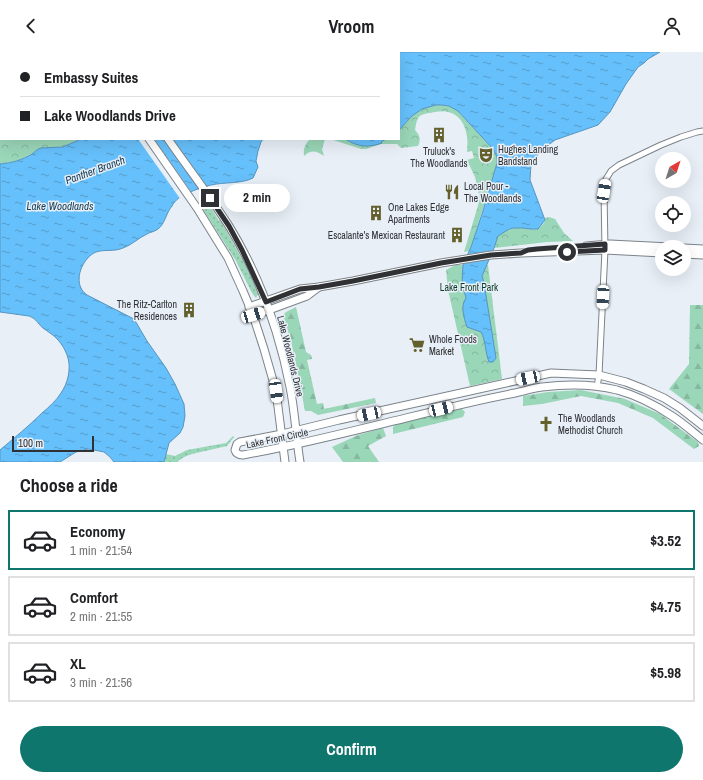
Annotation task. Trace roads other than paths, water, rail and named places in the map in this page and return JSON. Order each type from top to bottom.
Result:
[{"type":"street","points":[[597,387],[599,375],[605,247],[604,191],[606,179],[611,171],[619,165],[681,137],[697,132],[703,132]]},
{"type":"street","points":[[150,140],[197,208],[228,258],[243,291],[253,315],[276,391],[285,462]]},
{"type":"street","name":"Lake Woodlands Drive","points":[[169,140],[229,226],[266,302],[280,345],[290,388],[300,462]]},
{"type":"street","points":[[605,247],[655,252]]},
{"type":"street","points":[[250,308],[300,289],[353,281],[441,263],[491,255],[521,253],[528,250],[537,249],[655,247]]},
{"type":"street","points":[[691,248],[703,249]]},
{"type":"street","points":[[691,254],[703,255]]},
{"type":"street","points":[[253,315],[307,296],[319,287]]},
{"type":"street","name":"Lake Front Circle","points":[[703,426],[680,408],[664,398],[626,382],[599,375],[551,373],[238,443],[235,451],[237,454],[241,455],[283,448],[468,402],[541,387],[563,385],[584,385],[618,390],[652,404],[673,416],[703,440]]},
{"type":"street","points":[[255,439],[257,453]]},
{"type":"water","points":[[400,52],[660,52],[638,67],[626,84],[610,112],[598,125],[555,140],[543,149],[533,160],[531,164],[530,180],[545,220],[538,229],[513,228],[498,236],[482,276],[496,358],[493,362],[489,362],[481,332],[467,327],[463,308],[466,298],[462,283],[463,265],[471,247],[482,214],[497,163],[497,157],[493,149],[458,111],[449,106],[436,105],[422,109],[412,116],[400,129]]},
{"type":"water","name":"Lake Woodlands","points":[[79,140],[262,140],[256,161],[258,167],[253,178],[243,181],[216,184],[200,188],[183,195],[173,204],[158,229],[148,233],[123,248],[96,252],[92,254],[84,262],[80,273],[79,283],[82,290],[87,295],[134,319],[166,368],[184,404],[185,416],[183,427],[180,433],[169,443],[164,462],[114,462],[104,452],[88,449],[76,452],[60,462],[0,462],[0,450],[32,423],[59,396],[67,380],[69,362],[67,354],[61,344],[34,318],[0,312],[0,164],[21,160],[41,148],[63,147]]},
{"type":"water","points":[[347,140],[384,140],[381,142],[382,143],[372,146],[354,144]]},
{"type":"place","name":"Truluck's The Woodlands","points":[[439,135]]},
{"type":"place","name":"Hughes Landing Bandstand","points":[[486,155]]},
{"type":"place","name":"Local Pour - The Woodlands","points":[[452,192]]},
{"type":"place","name":"One Lakes Edge Apartments","points":[[376,213]]},
{"type":"place","name":"Escalante's Mexican Restaurant","points":[[457,235]]},
{"type":"place","name":"The Ritz-Carlton Residences","points":[[189,310]]},
{"type":"place","name":"Whole Foods Market","points":[[417,345]]},
{"type":"place","name":"The Woodlands Methodist Church","points":[[546,424]]},
{"type":"water label","name":"Panther Branch","points":[[95,170]]},
{"type":"park label","name":"Lake Front Park","points":[[469,287]]}]
